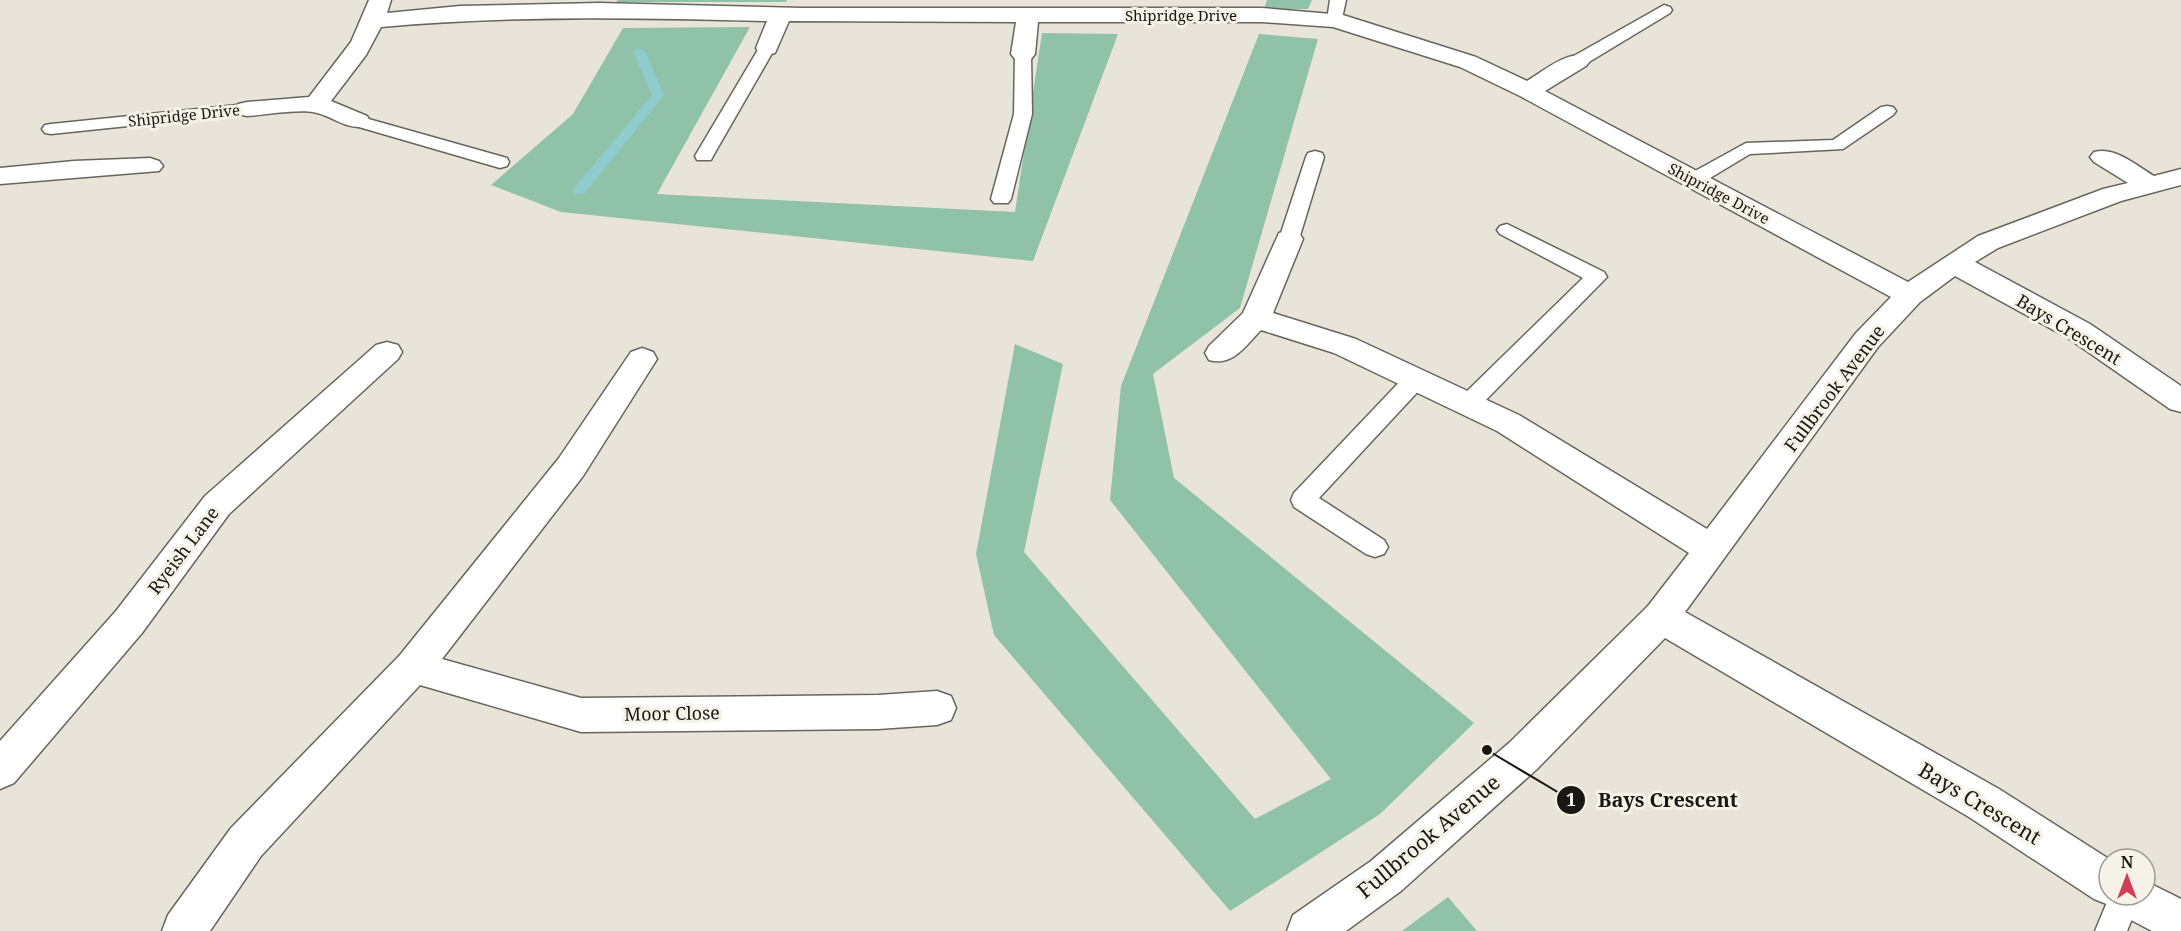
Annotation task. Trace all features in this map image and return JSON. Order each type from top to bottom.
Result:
[{"type":"street","name":"Shipridge Drive","points":[[316,104],[342,73],[378,10],[460,13],[602,5],[1028,15],[1213,7],[1336,10],[1468,62],[1528,91],[1910,295]]},
{"type":"street","points":[[767,48],[797,10]]},
{"type":"street","points":[[1023,54],[1028,15]]},
{"type":"street","points":[[1528,91],[1578,61]]},
{"type":"street","name":"Shipridge Drive","points":[[247,108],[316,104],[358,121]]},
{"type":"street","points":[[2103,157],[2166,181]]},
{"type":"street","points":[[0,176],[74,169],[150,166]]},
{"type":"street","name":"Fullbrook Avenue","points":[[1309,931],[1386,876],[1523,756],[1661,617],[1867,340],[1910,295],[1988,242],[2112,195],[2166,181]]},
{"type":"street","points":[[1220,353],[1256,318],[1289,239]]},
{"type":"street","name":"Bays Crescent","points":[[1954,263],[2079,331],[2181,401]]},
{"type":"street","points":[[1256,318],[1345,346],[1508,423],[1711,549]]},
{"type":"street","name":"Ryeish Lane","points":[[0,770],[129,622],[217,505],[387,352]]},
{"type":"street","points":[[184,931],[246,842],[413,667],[571,467],[642,359]]},
{"type":"street","name":"Bays Crescent","points":[[1661,617],[1984,803],[2097,876]]},
{"type":"street","name":"Moor Close","points":[[413,667],[580,716],[732,712],[878,712],[937,708]]},
{"type":"street","points":[[2150,907],[2181,922]]},
{"type":"lane","points":[[1578,61],[1664,10]]},
{"type":"lane","points":[[704,156],[767,48]]},
{"type":"lane","points":[[1001,199],[1023,114],[1023,54]]},
{"type":"lane","name":"Shipridge Drive","points":[[51,129],[247,108]]},
{"type":"lane","points":[[1693,180],[1746,149],[1838,145],[1887,111]]},
{"type":"lane","name":"Shipridge Drive","points":[[358,121],[500,162]]},
{"type":"lane","points":[[1289,239],[1315,157]]},
{"type":"lane","points":[[1468,404],[1597,277],[1507,230]]},
{"type":"lane","points":[[1375,547],[1303,500],[1416,379]]},
{"type":"lane","points":[[2111,931],[2121,907]]},
{"type":"green space","points":[[618,0],[787,0],[786,2],[616,2]]},
{"type":"green space","points":[[1267,0],[1312,0],[1308,9],[1264,9]]},
{"type":"green space","points":[[750,27],[657,194],[1015,212],[1042,33],[1118,34],[1033,261],[561,212],[491,185],[573,114],[623,28]]},
{"type":"green space","points":[[1259,34],[1318,39],[1240,308],[1153,374],[1174,478],[1474,723],[1380,814],[1230,911],[994,635],[976,554],[1015,344],[1063,364],[1024,552],[1255,819],[1331,779],[1110,500],[1121,386]]},
{"type":"green space","points":[[1448,897],[1477,931],[1402,931]]},
{"type":"waterway","points":[[579,191],[658,95],[639,51]]},
{"type":"place","name":"Bays Crescent","points":[[1487,750]]}]
